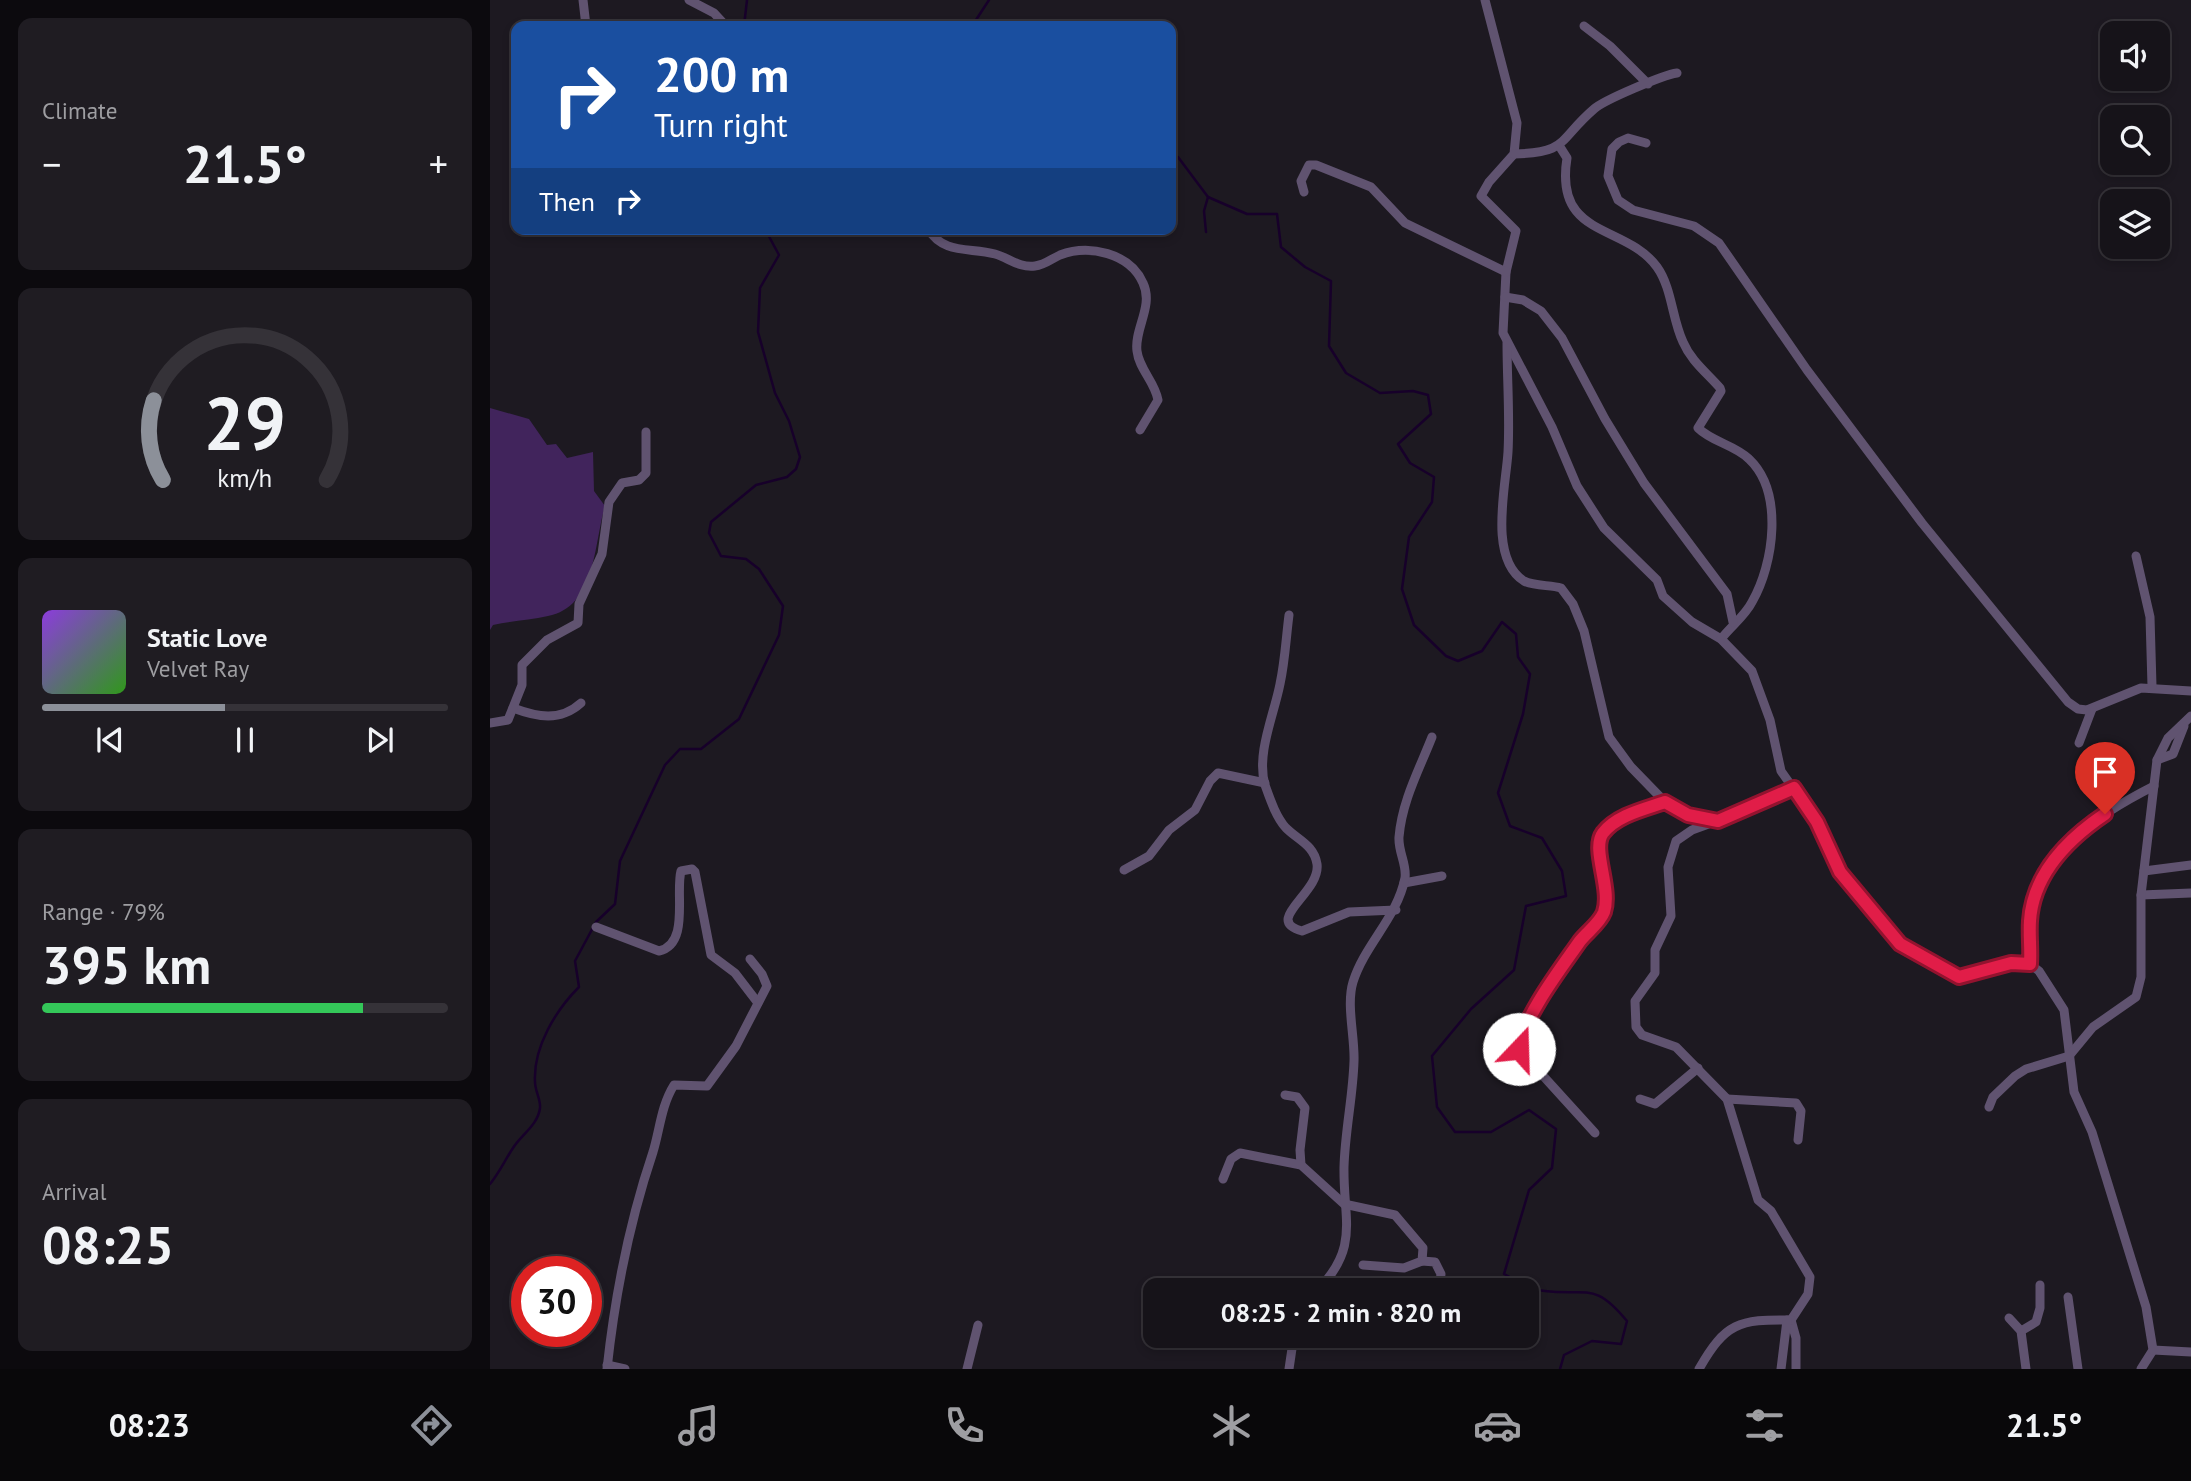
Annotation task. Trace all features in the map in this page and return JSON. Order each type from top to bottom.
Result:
[{"type":"street","points":[[583,0],[585,21]]},
{"type":"street","points":[[689,0],[714,13],[721,21]]},
{"type":"street","points":[[1485,0],[1517,115],[1514,154],[1489,182],[1481,196],[1516,231],[1506,272],[1503,326],[1507,342],[1508,451],[1501,517],[1505,548],[1514,569],[1525,581],[1562,587],[1567,595],[1584,631],[1609,737],[1631,767],[1665,802],[1688,815],[1718,821]]},
{"type":"street","points":[[1584,26],[1609,44],[1648,84]]},
{"type":"street","points":[[1514,154],[1548,152],[1560,147],[1597,106],[1659,77],[1677,73]]},
{"type":"street","points":[[1646,143],[1628,138],[1612,149],[1608,176],[1618,200],[1633,210],[1694,226],[1718,243],[1807,370],[1985,603],[2068,702],[2078,709],[2092,709],[2131,691],[2152,687],[2191,691]]},
{"type":"street","points":[[1560,147],[1567,158],[1564,177],[1571,203],[1602,233],[1633,245],[1654,263],[1663,278],[1682,342],[1693,360],[1720,389],[1698,424],[1699,429],[1746,456],[1768,491],[1771,528],[1766,564],[1752,602],[1721,639]]},
{"type":"street","points":[[1304,192],[1301,181],[1309,166],[1316,165],[1356,180],[1371,187],[1405,223],[1506,272]]},
{"type":"street","points":[[933,235],[939,243],[946,246],[992,253],[1020,265],[1034,266],[1059,256],[1088,250],[1108,253],[1130,268],[1140,278],[1147,296],[1136,351],[1152,381],[1158,400],[1140,430]]},
{"type":"street","points":[[1506,297],[1523,300],[1541,311],[1562,338],[1605,419],[1644,483],[1727,594],[1733,622]]},
{"type":"street","points":[[1507,342],[1552,426],[1574,480],[1597,519],[1657,580],[1663,596],[1674,608],[1721,639],[1754,676],[1770,720],[1778,765],[1817,822],[1840,872],[1900,944],[1959,977],[2011,963],[2030,964],[2039,971],[2063,1010],[2074,1092],[2092,1132],[2146,1307],[2153,1350],[2141,1369]]},
{"type":"street","points":[[490,723],[507,721],[522,685],[522,665],[547,640],[578,623],[579,604],[602,554],[609,502],[622,483],[639,480],[646,473],[646,432]]},
{"type":"street","points":[[2136,556],[2151,624],[2152,687]]},
{"type":"street","points":[[1289,615],[1280,684],[1262,762],[1265,783],[1283,825],[1311,849],[1316,862],[1316,874],[1310,887],[1287,914],[1292,927],[1305,931],[1349,912],[1396,910]]},
{"type":"street","points":[[513,708],[551,717],[568,713],[581,703]]},
{"type":"street","points":[[2079,743],[2092,709]]},
{"type":"street","points":[[1989,1107],[1993,1097],[2026,1069],[2069,1056],[2093,1027],[2136,997],[2141,977],[2141,895],[2157,760],[2168,738],[2188,719]]},
{"type":"street","points":[[1326,1278],[1345,1251],[1348,1236],[1344,1204],[1344,1167],[1354,1063],[1352,986],[1372,946],[1396,910],[1404,883],[1405,866],[1399,849],[1401,819],[1410,787],[1432,737]]},
{"type":"street","points":[[1124,870],[1149,856],[1169,830],[1195,810],[1210,781],[1218,773],[1265,783]]},
{"type":"street","points":[[2030,964],[2031,915],[2053,859],[2082,829],[2154,786]]},
{"type":"street","points":[[1781,1369],[1789,1320],[1808,1294],[1810,1277],[1771,1211],[1758,1200],[1727,1099],[1676,1047],[1642,1035],[1634,1023],[1633,1009],[1637,996],[1655,973],[1655,950],[1670,920],[1668,875],[1672,850],[1684,834],[1794,788]]},
{"type":"street","points":[[1595,1133],[1526,1058],[1519,1049],[1520,1043],[1531,1018],[1567,962],[1604,914],[1606,876],[1598,847],[1602,834],[1626,816],[1665,802]]},
{"type":"street","points":[[2144,871],[2191,865]]},
{"type":"street","points":[[596,926],[659,951],[664,950],[673,940],[679,922],[681,871],[692,869],[695,872],[711,955],[734,972],[758,1003]]},
{"type":"street","points":[[1404,883],[1442,876]]},
{"type":"street","points":[[2141,895],[2191,892]]},
{"type":"street","points":[[625,1369],[607,1367],[611,1320],[631,1218],[671,1088],[681,1083],[699,1088],[707,1086],[736,1046],[758,1003],[767,983],[750,960]]},
{"type":"street","points":[[1640,1099],[1655,1104],[1698,1068]]},
{"type":"street","points":[[1285,1095],[1297,1097],[1305,1108],[1301,1165]]},
{"type":"street","points":[[1727,1099],[1796,1103],[1801,1111],[1798,1140]]},
{"type":"street","points":[[1223,1179],[1231,1159],[1240,1153],[1301,1165],[1344,1204],[1385,1210],[1395,1215],[1421,1244],[1422,1261]]},
{"type":"street","points":[[1363,1265],[1404,1268],[1422,1261],[1435,1262],[1439,1267],[1439,1278]]},
{"type":"street","points":[[2021,1331],[2036,1322],[2040,1308],[2040,1285]]},
{"type":"street","points":[[2068,1297],[2078,1369]]},
{"type":"street","points":[[2009,1318],[2021,1331],[2026,1369]]},
{"type":"street","points":[[1699,1369],[1713,1345],[1734,1325],[1789,1320]]},
{"type":"street","points":[[1789,1320],[1796,1338],[1796,1369]]},
{"type":"street","points":[[967,1369],[978,1325]]},
{"type":"street","points":[[1289,1369],[1292,1348]]},
{"type":"street","points":[[2153,1350],[2191,1352]]},
{"type":"shaded area","points":[[490,408],[529,419],[547,445],[556,444],[567,458],[593,452],[594,491],[605,506],[590,572],[576,600],[564,610],[548,616],[493,625],[490,630]]},
{"type":"waterway","points":[[745,21],[747,0]]},
{"type":"waterway","points":[[975,21],[989,0]]},
{"type":"waterway","points":[[1176,156],[1208,197],[1204,211],[1206,232]]},
{"type":"waterway","points":[[1208,197],[1247,214],[1277,214],[1281,247],[1305,267],[1331,281],[1329,346],[1346,373],[1380,393],[1413,391],[1428,395],[1431,414],[1398,444],[1410,463],[1434,477],[1432,502],[1409,537],[1402,589],[1414,625],[1446,656],[1458,661],[1482,651],[1502,622],[1516,634],[1518,657],[1530,674],[1523,714],[1498,793],[1510,826],[1542,838],[1562,871],[1566,896],[1526,906],[1514,970],[1471,1009],[1432,1056],[1437,1107],[1455,1132],[1491,1132],[1529,1110],[1556,1129],[1552,1168],[1529,1190],[1504,1274],[1540,1290],[1598,1295],[1616,1308],[1627,1321],[1621,1344],[1592,1341],[1564,1355],[1560,1369]]},
{"type":"waterway","points":[[490,1184],[539,1114],[535,1069],[542,1043],[554,1018],[579,987],[575,961],[596,922],[615,904],[620,861],[665,765],[680,749],[701,749],[739,719],[779,635],[783,606],[759,569],[746,559],[721,556],[709,533],[711,522],[756,485],[787,477],[796,469],[800,457],[789,421],[775,393],[758,332],[760,288],[779,255],[768,235]]},
{"type":"route","points":[[1519,1049],[1531,1018],[1581,940],[1604,914],[1606,876],[1598,847],[1602,834],[1626,816],[1665,802],[1688,815],[1718,821],[1794,788],[1817,822],[1840,872],[1895,939],[1902,946],[1933,960],[1959,977],[2011,963],[2030,964],[2031,915],[2049,867],[2065,844],[2105,814]]}]
